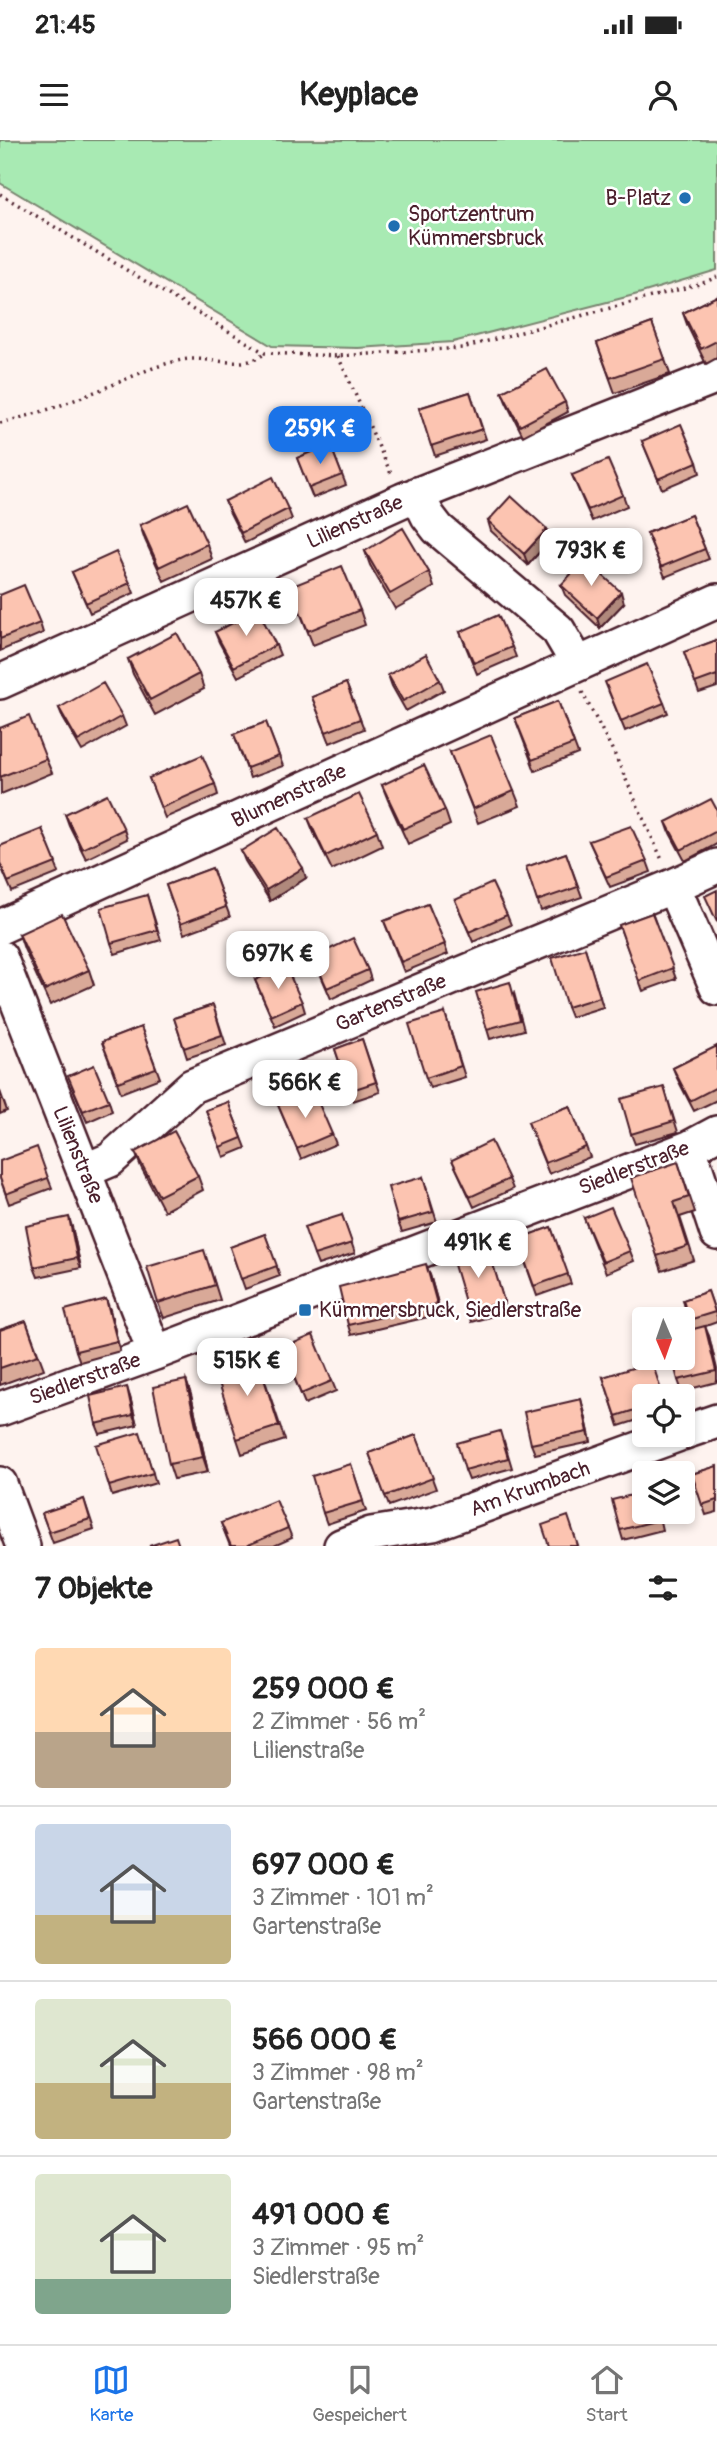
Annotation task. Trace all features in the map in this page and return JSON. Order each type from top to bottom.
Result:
[{"type":"street","name":"Lilienstraße","points":[[0,682],[410,497],[717,376]]},
{"type":"street","points":[[410,497],[438,528],[558,630],[578,664]]},
{"type":"street","name":"Blumenstraße","points":[[0,927],[717,601]]},
{"type":"street","name":"Gartenstraße","points":[[84,1171],[110,1160],[192,1086],[673,887],[717,866]]},
{"type":"street","points":[[673,887],[717,988]]},
{"type":"street","name":"Lilienstraße","points":[[0,957],[155,1353]]},
{"type":"street","points":[[703,1141],[717,1233]]},
{"type":"street","name":"Siedlerstraße","points":[[0,1409],[155,1353],[703,1141]]},
{"type":"street","points":[[695,1429],[717,1421]]},
{"type":"street","name":"Am Krumbach","points":[[341,1546],[371,1534],[433,1524],[644,1447]]},
{"type":"street","points":[[0,1484],[23,1546]]},
{"type":"path","points":[[0,194],[265,353],[338,356],[461,348],[717,277]]},
{"type":"path","points":[[0,423],[26,418],[185,359],[246,362],[258,360],[265,353]]},
{"type":"path","points":[[338,356],[410,497]]},
{"type":"path","points":[[587,704],[614,753],[673,887]]},
{"type":"green space","name":"Sportzentrum Kümmersbruck","points":[[0,140],[717,140],[717,270],[638,294],[453,342],[358,348],[272,346],[0,183]]},
{"type":"building","points":[[717,296],[717,341],[701,349],[683,313]]},
{"type":"building","points":[[652,323],[665,359],[610,378],[597,343]]},
{"type":"building","points":[[547,369],[565,402],[520,426],[502,392]]},
{"type":"building","points":[[470,392],[482,429],[431,446],[419,408]]},
{"type":"building","points":[[681,424],[697,462],[658,479],[642,441]]},
{"type":"building","points":[[330,444],[342,475],[309,488],[297,458]]},
{"type":"building","points":[[608,460],[623,495],[588,510],[572,475]]},
{"type":"building","points":[[273,477],[288,509],[241,533],[225,501]]},
{"type":"building","points":[[511,496],[547,529],[524,554],[488,521]]},
{"type":"building","points":[[188,503],[207,544],[159,567],[140,525]]},
{"type":"building","points":[[691,515],[705,549],[661,567],[647,533]]},
{"type":"building","points":[[403,528],[429,572],[390,594],[365,551]]},
{"type":"building","points":[[116,552],[130,583],[86,603],[72,572]]},
{"type":"building","points":[[585,559],[621,592],[597,618],[561,585]]},
{"type":"building","points":[[342,566],[360,610],[308,631],[290,587]]},
{"type":"building","points":[[24,585],[40,623],[0,639],[0,595]]},
{"type":"building","points":[[258,610],[276,645],[234,667],[215,632]]},
{"type":"building","points":[[498,615],[512,647],[474,663],[460,632]]},
{"type":"building","points":[[177,633],[199,674],[150,700],[128,659]]},
{"type":"building","points":[[717,640],[717,675],[695,683],[684,652]]},
{"type":"building","points":[[426,654],[440,680],[403,701],[388,675]]},
{"type":"building","points":[[647,664],[664,703],[621,721],[605,682]]},
{"type":"building","points":[[103,683],[122,716],[78,741],[59,708]]},
{"type":"building","points":[[346,683],[360,719],[326,732],[312,697]]},
{"type":"building","points":[[558,701],[574,744],[532,760],[515,718]]},
{"type":"building","points":[[29,716],[46,759],[0,777],[0,728]]},
{"type":"building","points":[[266,722],[279,756],[247,768],[234,734]]},
{"type":"building","points":[[491,735],[514,791],[473,809],[450,752]]},
{"type":"building","points":[[202,755],[215,784],[161,808],[149,778]]},
{"type":"building","points":[[424,765],[445,810],[403,829],[382,785]]},
{"type":"building","points":[[107,794],[124,829],[82,849],[65,814]]},
{"type":"building","points":[[359,794],[377,831],[326,856],[308,818]]},
{"type":"building","points":[[711,799],[717,810],[717,831],[681,850],[666,822]]},
{"type":"building","points":[[631,826],[647,861],[606,877],[589,841]]},
{"type":"building","points":[[278,828],[303,868],[266,890],[241,851]]},
{"type":"building","points":[[42,829],[56,863],[8,882],[0,863],[0,846]]},
{"type":"building","points":[[566,853],[578,887],[537,901],[526,867]]},
{"type":"building","points":[[212,868],[226,907],[180,924],[166,885]]},
{"type":"building","points":[[492,883],[507,915],[469,932],[455,900]]},
{"type":"building","points":[[717,890],[717,922],[705,896]]},
{"type":"building","points":[[147,895],[157,930],[111,943],[101,908]]},
{"type":"building","points":[[428,904],[445,944],[401,962],[384,921]]},
{"type":"building","points":[[652,913],[673,968],[639,981],[619,925]]},
{"type":"building","points":[[62,914],[89,970],[45,990],[19,934]]},
{"type":"building","points":[[353,938],[368,970],[327,988],[313,957]]},
{"type":"building","points":[[585,948],[600,997],[567,1007],[552,958]]},
{"type":"building","points":[[286,967],[302,1002],[271,1016],[255,980]]},
{"type":"building","points":[[510,982],[520,1020],[487,1029],[476,992]]},
{"type":"building","points":[[213,1005],[222,1035],[184,1048],[174,1018]]},
{"type":"building","points":[[445,1013],[461,1066],[426,1078],[409,1024]]},
{"type":"building","points":[[141,1027],[156,1068],[118,1082],[102,1042]]},
{"type":"building","points":[[362,1039],[376,1082],[349,1091],[335,1049]]},
{"type":"building","points":[[717,1046],[717,1087],[690,1101],[673,1068]]},
{"type":"building","points":[[94,1065],[109,1101],[83,1111],[68,1076]]},
{"type":"building","points":[[664,1087],[674,1121],[631,1134],[621,1099]]},
{"type":"building","points":[[313,1090],[332,1134],[297,1149],[278,1105]]},
{"type":"building","points":[[228,1102],[242,1138],[220,1147],[206,1110]]},
{"type":"building","points":[[570,1106],[586,1147],[545,1163],[528,1122]]},
{"type":"building","points":[[174,1131],[198,1176],[159,1196],[135,1152]]},
{"type":"building","points":[[491,1141],[509,1179],[470,1197],[452,1160]]},
{"type":"building","points":[[37,1147],[48,1178],[6,1194],[0,1178],[0,1161]]},
{"type":"building","points":[[678,1162],[689,1197],[674,1202],[688,1246],[657,1256],[631,1178]]},
{"type":"building","points":[[423,1177],[433,1212],[398,1222],[388,1187]]},
{"type":"building","points":[[611,1207],[630,1251],[603,1262],[584,1218]]},
{"type":"building","points":[[342,1215],[352,1243],[314,1255],[304,1227]]},
{"type":"building","points":[[69,1217],[77,1258],[34,1267],[26,1226]]},
{"type":"building","points":[[551,1227],[568,1274],[534,1286],[517,1239]]},
{"type":"building","points":[[265,1234],[277,1266],[241,1279],[230,1247]]},
{"type":"building","points":[[488,1248],[504,1301],[468,1312],[452,1258]]},
{"type":"building","points":[[204,1250],[215,1285],[158,1303],[147,1267]]},
{"type":"building","points":[[426,1264],[437,1304],[348,1325],[339,1287]]},
{"type":"building","points":[[708,1291],[715,1312],[695,1318],[695,1307],[685,1307],[683,1300]]},
{"type":"building","points":[[106,1299],[117,1341],[76,1351],[65,1310]]},
{"type":"building","points":[[26,1321],[38,1355],[0,1368],[0,1330]]},
{"type":"building","points":[[705,1326],[716,1371],[678,1380],[675,1370],[695,1370],[695,1329]]},
{"type":"building","points":[[313,1335],[332,1381],[301,1394],[282,1348]]},
{"type":"building","points":[[257,1357],[279,1426],[237,1439],[215,1370]]},
{"type":"building","points":[[632,1368],[655,1370],[659,1384],[632,1384],[632,1411],[616,1416],[603,1377]]},
{"type":"building","points":[[186,1380],[203,1457],[169,1464],[153,1387]]},
{"type":"building","points":[[127,1387],[133,1415],[96,1424],[90,1396]]},
{"type":"building","points":[[581,1399],[588,1432],[531,1444],[524,1412]]},
{"type":"building","points":[[500,1431],[508,1458],[465,1470],[457,1443]]},
{"type":"building","points":[[140,1432],[153,1473],[109,1486],[96,1445]]},
{"type":"building","points":[[416,1435],[433,1478],[385,1496],[369,1453]]},
{"type":"building","points":[[351,1464],[363,1501],[323,1513],[312,1476]]},
{"type":"building","points":[[717,1466],[717,1500],[702,1505],[695,1483],[695,1473]]},
{"type":"building","points":[[632,1495],[632,1524],[643,1524],[620,1530],[612,1500]]},
{"type":"building","points":[[84,1499],[90,1519],[49,1532],[42,1513]]},
{"type":"building","points":[[276,1500],[288,1528],[246,1546],[231,1546],[221,1523]]},
{"type":"building","points":[[568,1516],[578,1546],[549,1546],[542,1525]]},
{"type":"building","points":[[176,1537],[179,1546],[149,1546]]},
{"type":"place","name":"B-Platz","points":[[685,198]]},
{"type":"place","name":"Sportzentrum Kümmersbruck","points":[[394,226]]},
{"type":"place","name":"Kümmersbruck, Siedlerstraße","points":[[305,1310]]}]
